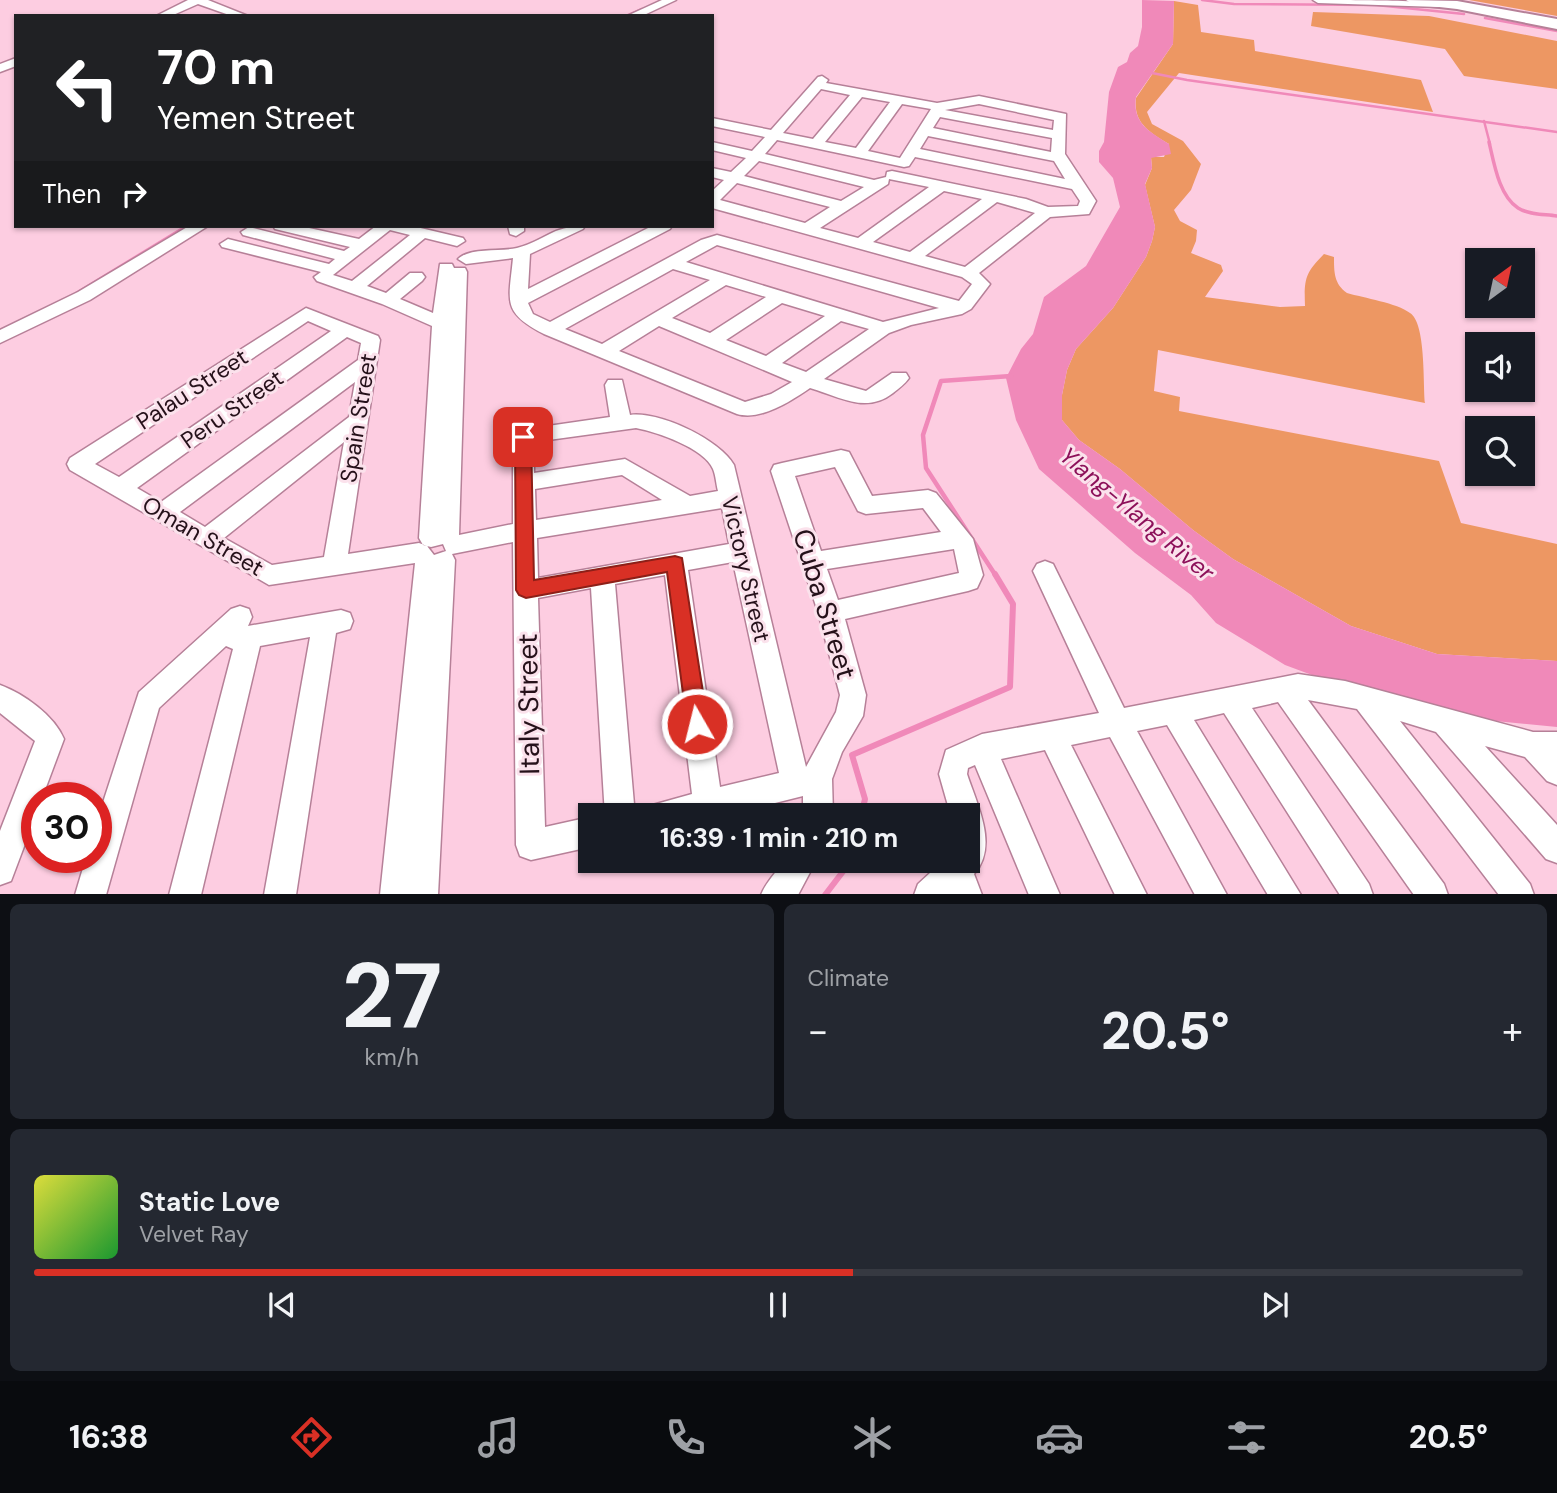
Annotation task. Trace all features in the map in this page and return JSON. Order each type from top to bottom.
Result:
[{"type":"main road","points":[[1413,0],[1454,3],[1557,22]]},
{"type":"street","points":[[166,14],[197,0],[237,14]]},
{"type":"street","points":[[637,14],[671,0]]},
{"type":"street","points":[[1318,0],[1454,3]]},
{"type":"street","points":[[204,14],[219,7]]},
{"type":"street","points":[[714,199],[757,155],[820,82],[901,98],[938,109],[979,100],[1052,113],[1061,117],[1059,158],[1088,201],[1082,214],[1046,212],[1026,204],[892,174]]},
{"type":"street","points":[[816,144],[860,92]]},
{"type":"street","points":[[859,154],[901,98]]},
{"type":"street","points":[[805,230],[892,174],[908,158],[938,109]]},
{"type":"street","points":[[714,122],[776,133],[859,154],[908,158],[1079,186]]},
{"type":"street","points":[[925,131],[1059,158]]},
{"type":"street","points":[[714,146],[876,185]]},
{"type":"street","points":[[714,172],[843,206]]},
{"type":"street","points":[[859,245],[942,186]]},
{"type":"street","points":[[911,259],[995,197]]},
{"type":"street","points":[[522,252],[518,301],[523,314],[550,330],[744,409],[755,408],[806,380],[884,328],[965,305],[981,284],[981,281],[968,273],[805,230],[714,202]]},
{"type":"street","points":[[968,273],[1046,212]]},
{"type":"street","points":[[0,337],[84,296],[197,228]]},
{"type":"street","points":[[300,228],[374,236]]},
{"type":"street","points":[[340,228],[374,236]]},
{"type":"street","points":[[401,228],[422,233],[454,249],[522,252],[573,228]]},
{"type":"street","points":[[518,301],[660,228]]},
{"type":"street","points":[[347,257],[255,229],[228,244],[388,300],[449,327]]},
{"type":"street","points":[[354,288],[422,233]]},
{"type":"street","points":[[323,277],[374,236]]},
{"type":"street","points":[[550,330],[714,240],[726,241],[959,308]]},
{"type":"street","points":[[422,894],[437,549],[454,249]]},
{"type":"street","points":[[671,263],[884,328]]},
{"type":"street","points":[[388,300],[416,277]]},
{"type":"street","points":[[603,352],[724,279]]},
{"type":"street","points":[[711,341],[780,296]]},
{"type":"street","name":"Spain Street","points":[[306,314],[371,341],[335,564]]},
{"type":"street","name":"Palau Street","points":[[78,464],[306,314]]},
{"type":"street","points":[[768,364],[839,314]]},
{"type":"street","points":[[658,319],[806,380],[866,398],[874,397],[900,379]]},
{"type":"street","name":"Peru Street","points":[[120,488],[344,330]]},
{"type":"street","points":[[162,513],[367,363]]},
{"type":"street","points":[[615,385],[621,423]]},
{"type":"street","points":[[206,539],[358,420]]},
{"type":"street","name":"Victory Street","points":[[515,438],[621,423],[649,423],[717,457],[723,465],[741,551],[807,781]]},
{"type":"street","name":"Italy Street","points":[[515,438],[523,482],[531,845],[578,835]]},
{"type":"street","name":"Cuba Street","points":[[814,803],[807,781],[849,716],[853,695],[830,612],[782,471],[841,458],[866,505],[928,499],[958,538]]},
{"type":"street","name":"Oman Street","points":[[78,464],[269,575],[729,498]]},
{"type":"street","points":[[523,482],[625,467],[688,505]]},
{"type":"street","points":[[813,562],[958,538],[965,546],[971,567],[968,581],[830,612]]},
{"type":"street","points":[[396,894],[437,549]]},
{"type":"street","points":[[526,590],[741,551]]},
{"type":"street","points":[[675,563],[708,803]]},
{"type":"street","points":[[1045,571],[1117,722],[1212,894]]},
{"type":"street","points":[[602,576],[619,803]]},
{"type":"street","points":[[90,894],[148,701],[211,643],[244,627],[333,622],[280,894]]},
{"type":"street","points":[[185,894],[244,627]]},
{"type":"street","points":[[962,803],[953,769],[956,760],[982,748],[1298,685],[1366,699],[1545,746],[1557,771]]},
{"type":"street","points":[[1284,689],[1433,894]]},
{"type":"street","points":[[0,697],[42,728],[50,739],[0,870]]},
{"type":"street","points":[[1366,699],[1519,894]]},
{"type":"street","points":[[1231,700],[1358,894]]},
{"type":"street","points":[[1173,711],[1286,894]]},
{"type":"street","points":[[1443,719],[1557,849]]},
{"type":"street","points":[[1051,734],[1132,894]]},
{"type":"street","points":[[982,748],[1045,894]]},
{"type":"street","points":[[712,803],[807,781]]},
{"type":"street","points":[[776,894],[786,886],[794,873]]},
{"type":"street","points":[[929,894],[962,873]]},
{"type":"shaded area","points":[[1469,0],[1557,0],[1557,16]]},
{"type":"shaded area","points":[[1174,1],[1198,5],[1201,32],[1254,40],[1255,51],[1421,80],[1433,112],[1179,73],[1147,112],[1152,124],[1183,141],[1201,164],[1191,190],[1174,210],[1180,221],[1197,230],[1191,253],[1221,265],[1223,271],[1205,297],[1280,307],[1305,306],[1309,272],[1324,254],[1334,257],[1337,282],[1347,293],[1397,306],[1415,319],[1423,354],[1425,403],[1158,350],[1154,391],[1180,397],[1179,411],[1439,461],[1461,523],[1557,544],[1557,661],[1437,654],[1351,626],[1233,559],[1193,530],[1120,469],[1079,440],[1062,420],[1062,395],[1067,370],[1076,349],[1113,308],[1146,257],[1152,241],[1155,227],[1145,185],[1152,168],[1151,157],[1164,157],[1169,144],[1144,126],[1137,114],[1136,98],[1173,44]]},
{"type":"shaded area","points":[[1313,12],[1429,16],[1557,41],[1557,89],[1464,76],[1445,49],[1311,26]]},
{"type":"water","name":"Ylang-Ylang River","points":[[1142,0],[1174,1],[1173,44],[1136,97],[1135,106],[1144,126],[1169,144],[1171,154],[1151,158],[1152,168],[1145,184],[1155,227],[1152,241],[1146,257],[1113,308],[1076,349],[1067,370],[1062,395],[1062,420],[1079,440],[1120,469],[1193,530],[1233,559],[1351,626],[1437,654],[1557,661],[1557,727],[1464,718],[1347,688],[1285,665],[1216,623],[1191,595],[1135,553],[1039,469],[1016,420],[1006,378],[1021,349],[1033,334],[1044,297],[1086,266],[1120,207],[1113,178],[1099,162],[1099,151],[1104,142],[1109,92],[1118,67],[1127,62],[1130,53],[1138,46],[1142,27]]},
{"type":"waterway","points":[[1202,0],[1234,4],[1376,5],[1464,14]]},
{"type":"waterway","points":[[631,14],[642,9]]},
{"type":"waterway","points":[[1485,18],[1557,31]]},
{"type":"waterway","points":[[1147,72],[1484,122]]},
{"type":"waterway","points":[[1484,122],[1557,132]]},
{"type":"waterway","points":[[1484,122],[1490,144]]},
{"type":"waterway","points":[[1489,142],[1498,178],[1512,203],[1527,212],[1557,216]]},
{"type":"waterway","points":[[77,293],[184,228]]},
{"type":"waterway","points":[[996,576],[926,468],[923,435],[941,381],[1011,376]]},
{"type":"waterway","points":[[864,803],[852,755],[1010,687],[1013,604],[995,574]]},
{"type":"waterway","points":[[826,894],[842,873]]},
{"type":"route","points":[[523,437],[526,590],[675,563],[697,724]]}]
